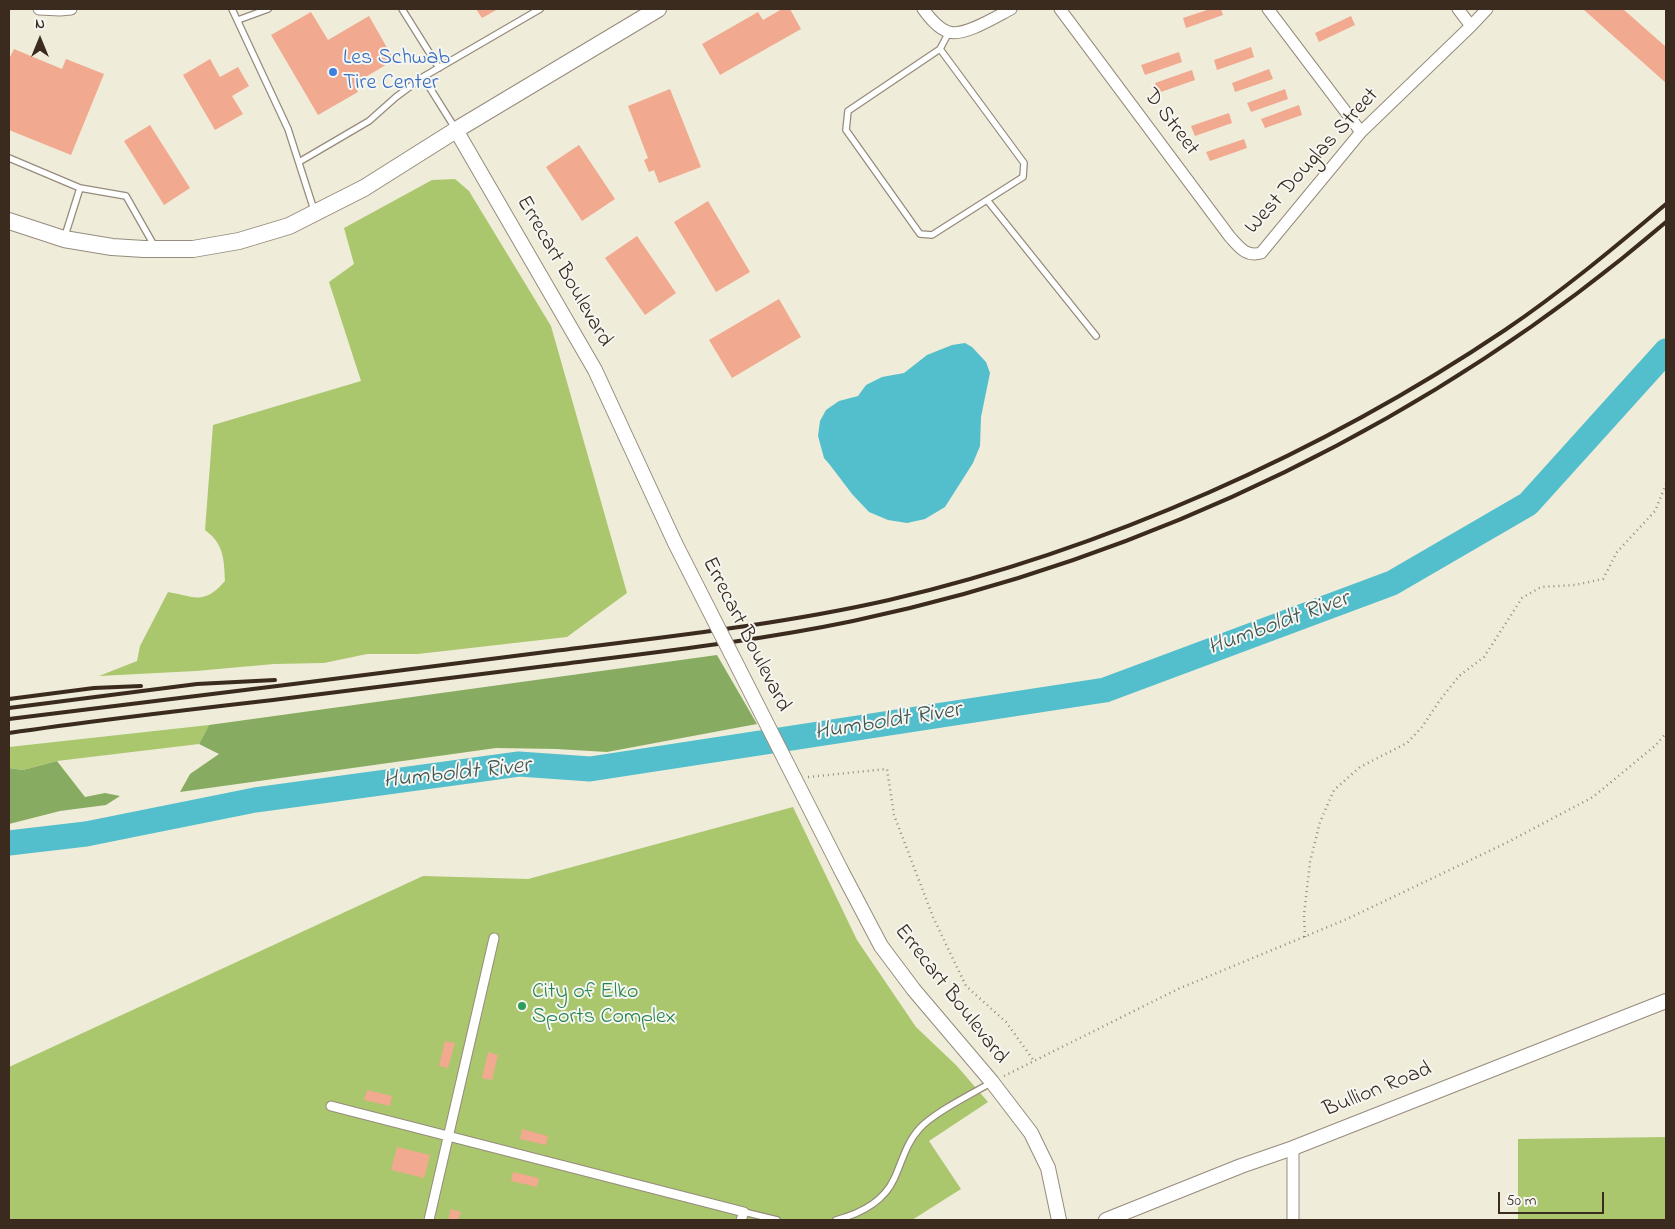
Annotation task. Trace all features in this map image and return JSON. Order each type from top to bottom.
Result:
[{"type":"main road","points":[[9,221],[64,239],[112,247],[157,248],[193,248],[238,241],[289,226],[364,188],[641,16],[658,9]]},
{"type":"street","points":[[39,9],[72,9]]},
{"type":"street","points":[[923,9],[932,21],[949,32],[961,32],[1011,9]]},
{"type":"street","name":"D Street","points":[[1060,9],[1230,237],[1243,250],[1253,255]]},
{"type":"street","points":[[1268,9],[1360,132]]},
{"type":"street","points":[[1458,9],[1471,26]]},
{"type":"street","name":"West Douglas Street","points":[[1253,255],[1261,253],[1360,132],[1487,9]]},
{"type":"street","name":"Errecart Boulevard","points":[[456,130],[595,370],[675,542],[881,946],[914,990],[992,1082],[1032,1133],[1048,1168],[1059,1220]]},
{"type":"street","points":[[429,1220],[494,938]]},
{"type":"street","name":"Bullion Road","points":[[1106,1220],[1666,1001]]},
{"type":"street","points":[[331,1106],[743,1216]]},
{"type":"street","points":[[1293,1148],[1293,1220]]},
{"type":"lane","points":[[232,9],[288,129],[315,214]]},
{"type":"lane","points":[[238,20],[268,9]]},
{"type":"lane","points":[[402,9],[439,68]]},
{"type":"lane","points":[[299,162],[369,121],[396,97],[423,77],[540,9]]},
{"type":"lane","points":[[940,49],[1024,163],[1023,177],[932,235],[920,234],[846,130],[848,112],[940,49],[949,32]]},
{"type":"lane","points":[[423,77],[456,130]]},
{"type":"lane","points":[[9,158],[80,188],[126,196],[157,248]]},
{"type":"lane","points":[[64,239],[80,188]]},
{"type":"lane","points":[[987,200],[1096,336]]},
{"type":"lane","points":[[836,1220],[863,1210],[884,1194],[894,1179],[909,1142],[925,1123],[992,1082]]},
{"type":"lane","points":[[743,1216],[777,1220]]},
{"type":"path","points":[[1305,937],[1304,914],[1310,862],[1320,822],[1334,790],[1360,767],[1407,743],[1422,727],[1459,676],[1484,657],[1522,598],[1541,587],[1576,585],[1603,579],[1617,552],[1655,511],[1666,484]]},
{"type":"path","points":[[992,1082],[1178,989],[1347,920],[1506,843],[1593,796],[1656,745],[1666,734]]},
{"type":"path","points":[[795,778],[887,769],[894,815],[932,917],[966,986],[1006,1022],[1034,1061]]},
{"type":"green space","points":[[455,179],[469,191],[551,326],[627,593],[567,637],[418,654],[367,654],[324,663],[274,664],[196,671],[99,676],[137,661],[140,646],[168,592],[193,597],[205,596],[218,589],[225,581],[222,552],[216,541],[205,530],[213,425],[361,381],[329,282],[354,264],[344,228],[432,180]]},
{"type":"green space","points":[[717,655],[757,724],[607,752],[496,748],[180,792],[190,774],[219,754],[199,744],[209,725]]},
{"type":"green space","points":[[209,725],[199,744],[57,761],[23,770],[9,768],[9,747]]},
{"type":"green space","points":[[57,761],[85,797],[105,793],[120,796],[106,805],[60,811],[9,824],[9,768],[23,770]]},
{"type":"green space","name":"City of Elko Sports Complex","points":[[793,807],[857,940],[916,1027],[957,1066],[988,1102],[929,1141],[961,1189],[912,1220],[9,1220],[9,1067],[423,876],[528,879]]},
{"type":"green space","points":[[1666,1137],[1666,1220],[1518,1220],[1518,1139]]},
{"type":"water","points":[[965,343],[972,347],[986,362],[990,373],[981,417],[980,446],[973,463],[945,507],[925,519],[907,523],[888,520],[869,512],[852,494],[824,458],[818,436],[820,421],[826,410],[839,401],[858,396],[866,385],[882,377],[904,373],[927,355],[952,345]]},
{"type":"building","points":[[476,9],[498,9],[482,18]]},
{"type":"building","points":[[782,9],[790,9],[801,29],[720,75],[702,44],[758,12],[763,20]]},
{"type":"building","points":[[1210,9],[1221,9],[1223,15],[1186,28],[1183,18]]},
{"type":"building","points":[[1583,9],[1623,9],[1666,47],[1666,83]]},
{"type":"building","name":"Les Schwab Tire Center","points":[[311,12],[328,40],[369,16],[394,60],[354,84],[358,92],[318,115],[271,35]]},
{"type":"building","points":[[1351,16],[1355,25],[1319,42],[1315,33]]},
{"type":"building","points":[[1251,47],[1254,57],[1217,70],[1214,60]]},
{"type":"building","points":[[14,49],[62,69],[66,59],[104,74],[71,155],[9,130],[9,59]]},
{"type":"building","points":[[1179,52],[1182,62],[1145,75],[1141,65]]},
{"type":"building","points":[[210,59],[220,77],[238,67],[249,86],[232,96],[243,114],[215,130],[183,75]]},
{"type":"building","points":[[1269,69],[1273,79],[1235,92],[1232,83]]},
{"type":"building","points":[[1192,70],[1195,80],[1158,93],[1155,83]]},
{"type":"building","points":[[670,89],[701,167],[659,183],[654,170],[649,172],[644,160],[648,158],[628,106]]},
{"type":"building","points":[[1285,89],[1288,99],[1251,112],[1247,103]]},
{"type":"building","points":[[1299,105],[1302,115],[1265,128],[1261,119]]},
{"type":"building","points":[[1229,113],[1232,123],[1195,136],[1191,126]]},
{"type":"building","points":[[150,125],[190,188],[164,205],[124,141]]},
{"type":"building","points":[[1244,139],[1247,148],[1210,161],[1206,152]]},
{"type":"building","points":[[579,145],[615,199],[582,221],[546,167]]},
{"type":"building","points":[[708,201],[750,272],[716,292],[674,222]]},
{"type":"building","points":[[637,236],[676,293],[645,315],[605,258]]},
{"type":"building","points":[[779,299],[801,337],[732,378],[709,340]]},
{"type":"building","points":[[445,1041],[455,1043],[448,1068],[439,1066]]},
{"type":"building","points":[[488,1052],[498,1055],[492,1080],[482,1078]]},
{"type":"building","points":[[367,1090],[392,1096],[390,1106],[364,1100]]},
{"type":"building","points":[[522,1129],[548,1136],[546,1145],[520,1139]]},
{"type":"building","points":[[397,1147],[430,1155],[424,1178],[391,1170]]},
{"type":"building","points":[[513,1172],[539,1178],[537,1187],[511,1181]]},
{"type":"building","points":[[451,1209],[461,1212],[458,1220],[448,1220]]},
{"type":"waterway","name":"Humboldt River","points":[[9,843],[86,834],[255,800],[519,764],[590,769],[1105,690],[1392,583],[1528,504],[1666,351]]},
{"type":"railway","points":[[9,719],[758,624],[889,600],[970,579],[1050,554],[1130,525],[1209,492],[1286,456],[1362,417],[1435,375],[1505,330],[1587,269],[1666,204]]},
{"type":"railway","points":[[9,733],[108,719],[341,692],[739,641],[853,621],[964,594],[1073,560],[1180,519],[1285,472],[1386,419],[1483,359],[1577,293],[1666,222]]},
{"type":"railway","points":[[9,708],[197,684],[275,680]]},
{"type":"railway","points":[[9,699],[94,688],[141,686]]},
{"type":"place","name":"Les Schwab Tire Center","points":[[333,72]]},
{"type":"place","name":"City of Elko Sports Complex","points":[[522,1006]]}]
